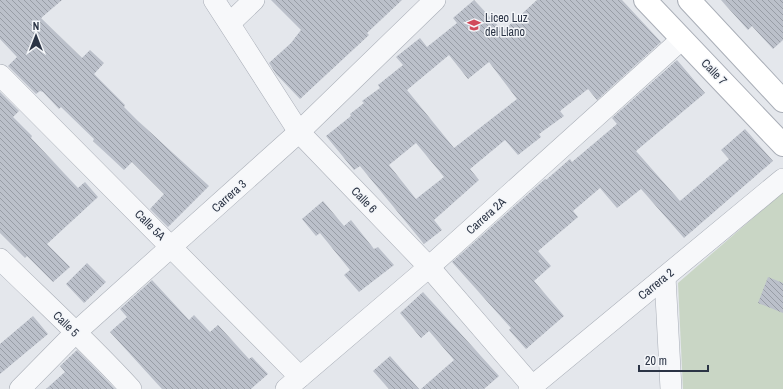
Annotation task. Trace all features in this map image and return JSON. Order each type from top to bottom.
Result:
[{"type":"main road","name":"Calle 7","points":[[645,0],[783,145]]},
{"type":"main road","points":[[697,3],[783,101]]},
{"type":"street","name":"Calle 6","points":[[214,0],[299,132],[429,267],[530,388]]},
{"type":"street","points":[[230,23],[254,0]]},
{"type":"street","name":"Carrera 3","points":[[20,389],[75,333],[299,132],[435,0]]},
{"type":"street","name":"Carrera 2A","points":[[293,383],[429,267],[682,39]]},
{"type":"street","name":"Calle 5A","points":[[0,75],[172,247],[293,383]]},
{"type":"street","name":"Carrera 2","points":[[530,388],[783,179]]},
{"type":"street","name":"Calle 5","points":[[0,259],[75,333],[98,353],[131,389]]},
{"type":"street","points":[[665,277],[670,389]]},
{"type":"green space","points":[[783,192],[783,389],[683,389],[678,283]]},
{"type":"building","points":[[0,0],[62,0],[41,18],[82,58],[90,50],[104,63],[94,74],[125,105],[124,107],[138,121],[209,186],[168,227],[150,209],[164,194],[132,162],[124,170],[93,141],[94,139],[61,107],[59,109],[43,92],[40,91],[36,94],[8,66],[17,57],[0,39]]},
{"type":"building","points":[[271,0],[402,0],[367,33],[369,35],[300,99],[276,74],[269,63],[291,43],[301,30]]},
{"type":"building","points":[[474,0],[503,31],[537,0],[622,0],[661,42],[597,100],[588,89],[560,111],[564,116],[539,134],[541,137],[518,155],[505,140],[470,169],[479,180],[434,220],[442,230],[424,244],[360,166],[354,170],[326,136],[351,116],[350,114],[364,103],[362,101],[380,88],[378,85],[403,65],[396,57],[420,38],[427,47],[457,23],[453,18]],"holes":[[[449,55],[468,79],[489,62],[517,99],[454,148],[407,90]],[[416,143],[444,177],[416,199],[389,165]]]},
{"type":"building","points":[[721,0],[783,0],[783,40],[773,49],[752,26],[748,30]]},
{"type":"building","points":[[677,60],[705,93],[636,151],[680,201],[729,159],[721,150],[745,129],[773,161],[684,238],[641,189],[617,208],[600,188],[573,211],[578,217],[538,251],[551,266],[534,281],[564,316],[526,349],[509,330],[511,328],[452,262],[545,179],[546,180],[570,159],[572,162],[617,124],[612,118]]},
{"type":"building","points":[[0,92],[19,111],[13,117],[32,136],[31,138],[78,188],[85,182],[98,197],[47,244],[70,267],[53,282],[27,256],[25,258],[0,233]]},
{"type":"building","points":[[323,201],[344,226],[351,220],[374,249],[378,247],[394,265],[359,292],[344,275],[350,270],[320,233],[316,236],[302,219]]},
{"type":"building","points":[[87,263],[106,282],[84,303],[66,284]]},
{"type":"building","points":[[768,277],[783,283],[783,313],[758,303]]},
{"type":"building","points":[[152,280],[189,320],[194,315],[210,332],[218,325],[249,359],[252,357],[268,374],[251,389],[162,389],[110,332],[127,317],[120,309]]},
{"type":"building","points":[[423,292],[499,376],[484,389],[421,389],[454,360],[429,331],[421,338],[400,313]]},
{"type":"building","points":[[33,316],[48,334],[0,374],[0,344]]},
{"type":"building","points":[[77,350],[115,389],[46,389],[65,372],[60,366]]},
{"type":"building","points":[[390,356],[419,389],[389,389],[373,371]]},
{"type":"place","name":"Liceo Luz del Llano","points":[[474,25]]}]
